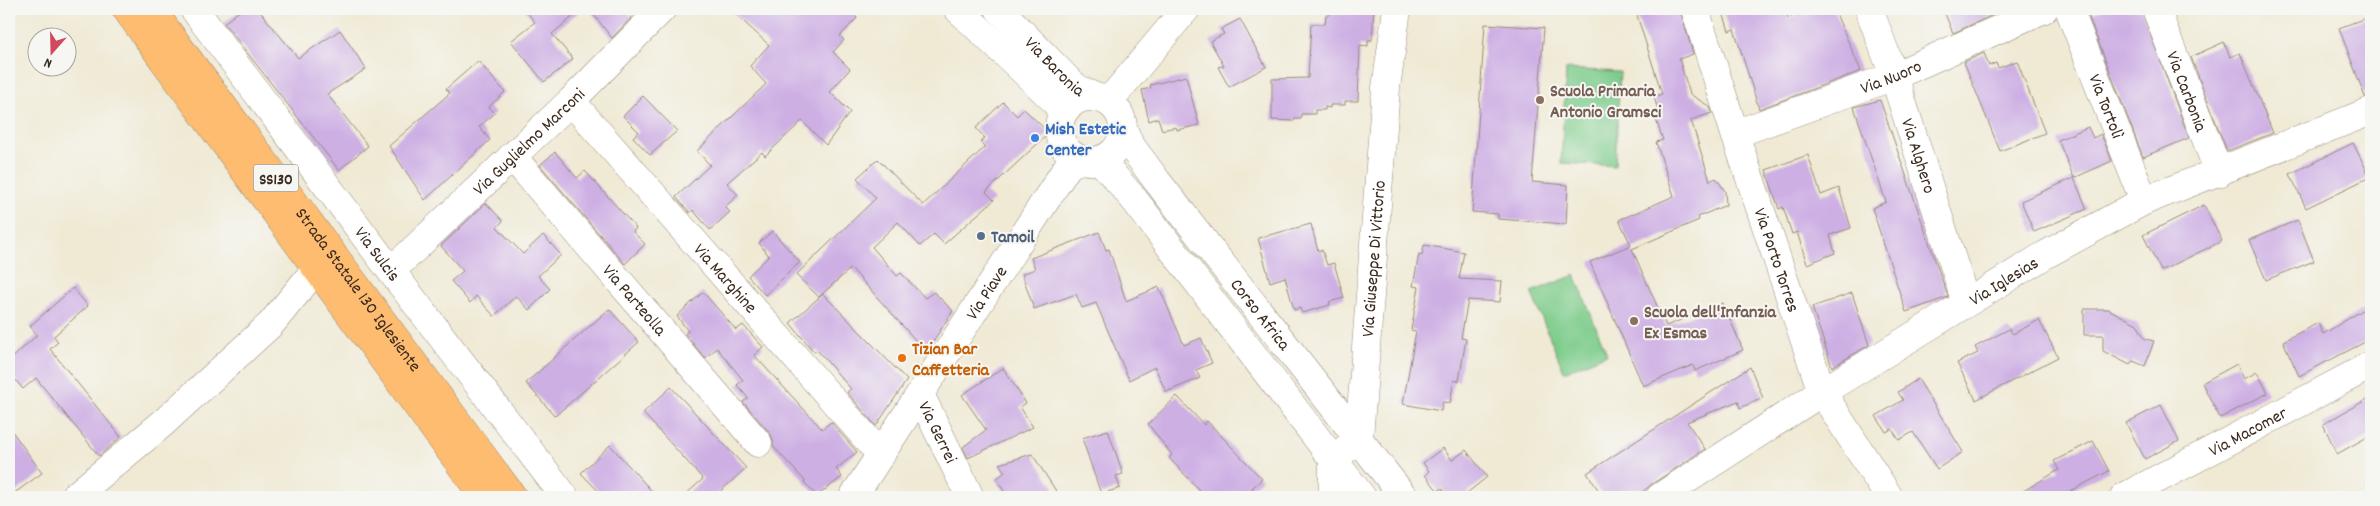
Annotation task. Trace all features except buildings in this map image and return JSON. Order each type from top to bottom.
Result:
[{"type":"main road","name":"Strada Statale 130 Iglesiente","points":[[126,9],[484,497]]},
{"type":"main road","name":"Strada Statale 130 Iglesiente","points":[[150,9],[513,497]]},
{"type":"street","name":"Via Sulcis","points":[[194,9],[391,271],[565,497]]},
{"type":"street","points":[[958,9],[1056,102],[1062,115]]},
{"type":"street","name":"Via Baronia","points":[[999,9],[1072,84],[1110,106]]},
{"type":"street","points":[[1110,106],[1186,9]]},
{"type":"street","name":"Via Giuseppe Di Vittorio","points":[[1359,438],[1386,88],[1396,9]]},
{"type":"street","name":"Via Porto Torres","points":[[1695,9],[1822,392],[1889,497]]},
{"type":"street","name":"Via Alghero","points":[[1869,9],[1894,76],[1966,303]]},
{"type":"street","name":"Via Nuoro","points":[[1735,134],[1894,76],[2012,16],[2044,9]]},
{"type":"street","name":"Via Tortolì","points":[[2069,9],[2144,201]]},
{"type":"street","name":"Via Carbonia","points":[[2156,9],[2219,173]]},
{"type":"street","name":"Via Guglielmo Marconi","points":[[391,271],[571,101],[658,10]]},
{"type":"street","name":"Via Marghine","points":[[571,101],[881,455]]},
{"type":"street","points":[[1076,101],[1110,106],[1119,144],[1108,156],[1080,159],[1060,138],[1059,122],[1062,115],[1076,101]]},
{"type":"street","name":"Corso Africa","points":[[1110,106],[1130,143],[1157,181],[1404,497]]},
{"type":"street","name":"Via Iglesias","points":[[1660,497],[1822,392],[1966,303],[2045,255],[2144,201],[2371,112]]},
{"type":"street","name":"Via Parteolla","points":[[512,156],[758,443]]},
{"type":"street","name":"Corso Africa","points":[[1080,159],[1138,206],[1362,497]]},
{"type":"street","name":"Via Piave","points":[[853,497],[920,394],[1080,159]]},
{"type":"street","points":[[74,497],[164,424],[271,324],[316,268]]},
{"type":"street","name":"Via Macomer","points":[[2124,497],[2371,365]]},
{"type":"street","name":"Via Gerrei","points":[[920,394],[970,497]]},
{"type":"street","points":[[1333,497],[1333,460],[1359,438]]},
{"type":"green space","points":[[1566,69],[1620,72],[1615,166],[1561,163]]},
{"type":"green space","points":[[1575,275],[1607,354],[1564,372],[1531,292]]},
{"type":"place","name":"Scuola Primaria Antonio Gramsci","points":[[1540,100]]},
{"type":"place","name":"Mish Estetic Center","points":[[1035,138]]},
{"type":"place","name":"Tamoil","points":[[981,236]]},
{"type":"place","name":"Scuola dell'Infanzia Ex Esmas","points":[[1634,321]]},
{"type":"place","name":"Tizian Bar Caffetteria","points":[[902,358]]}]
